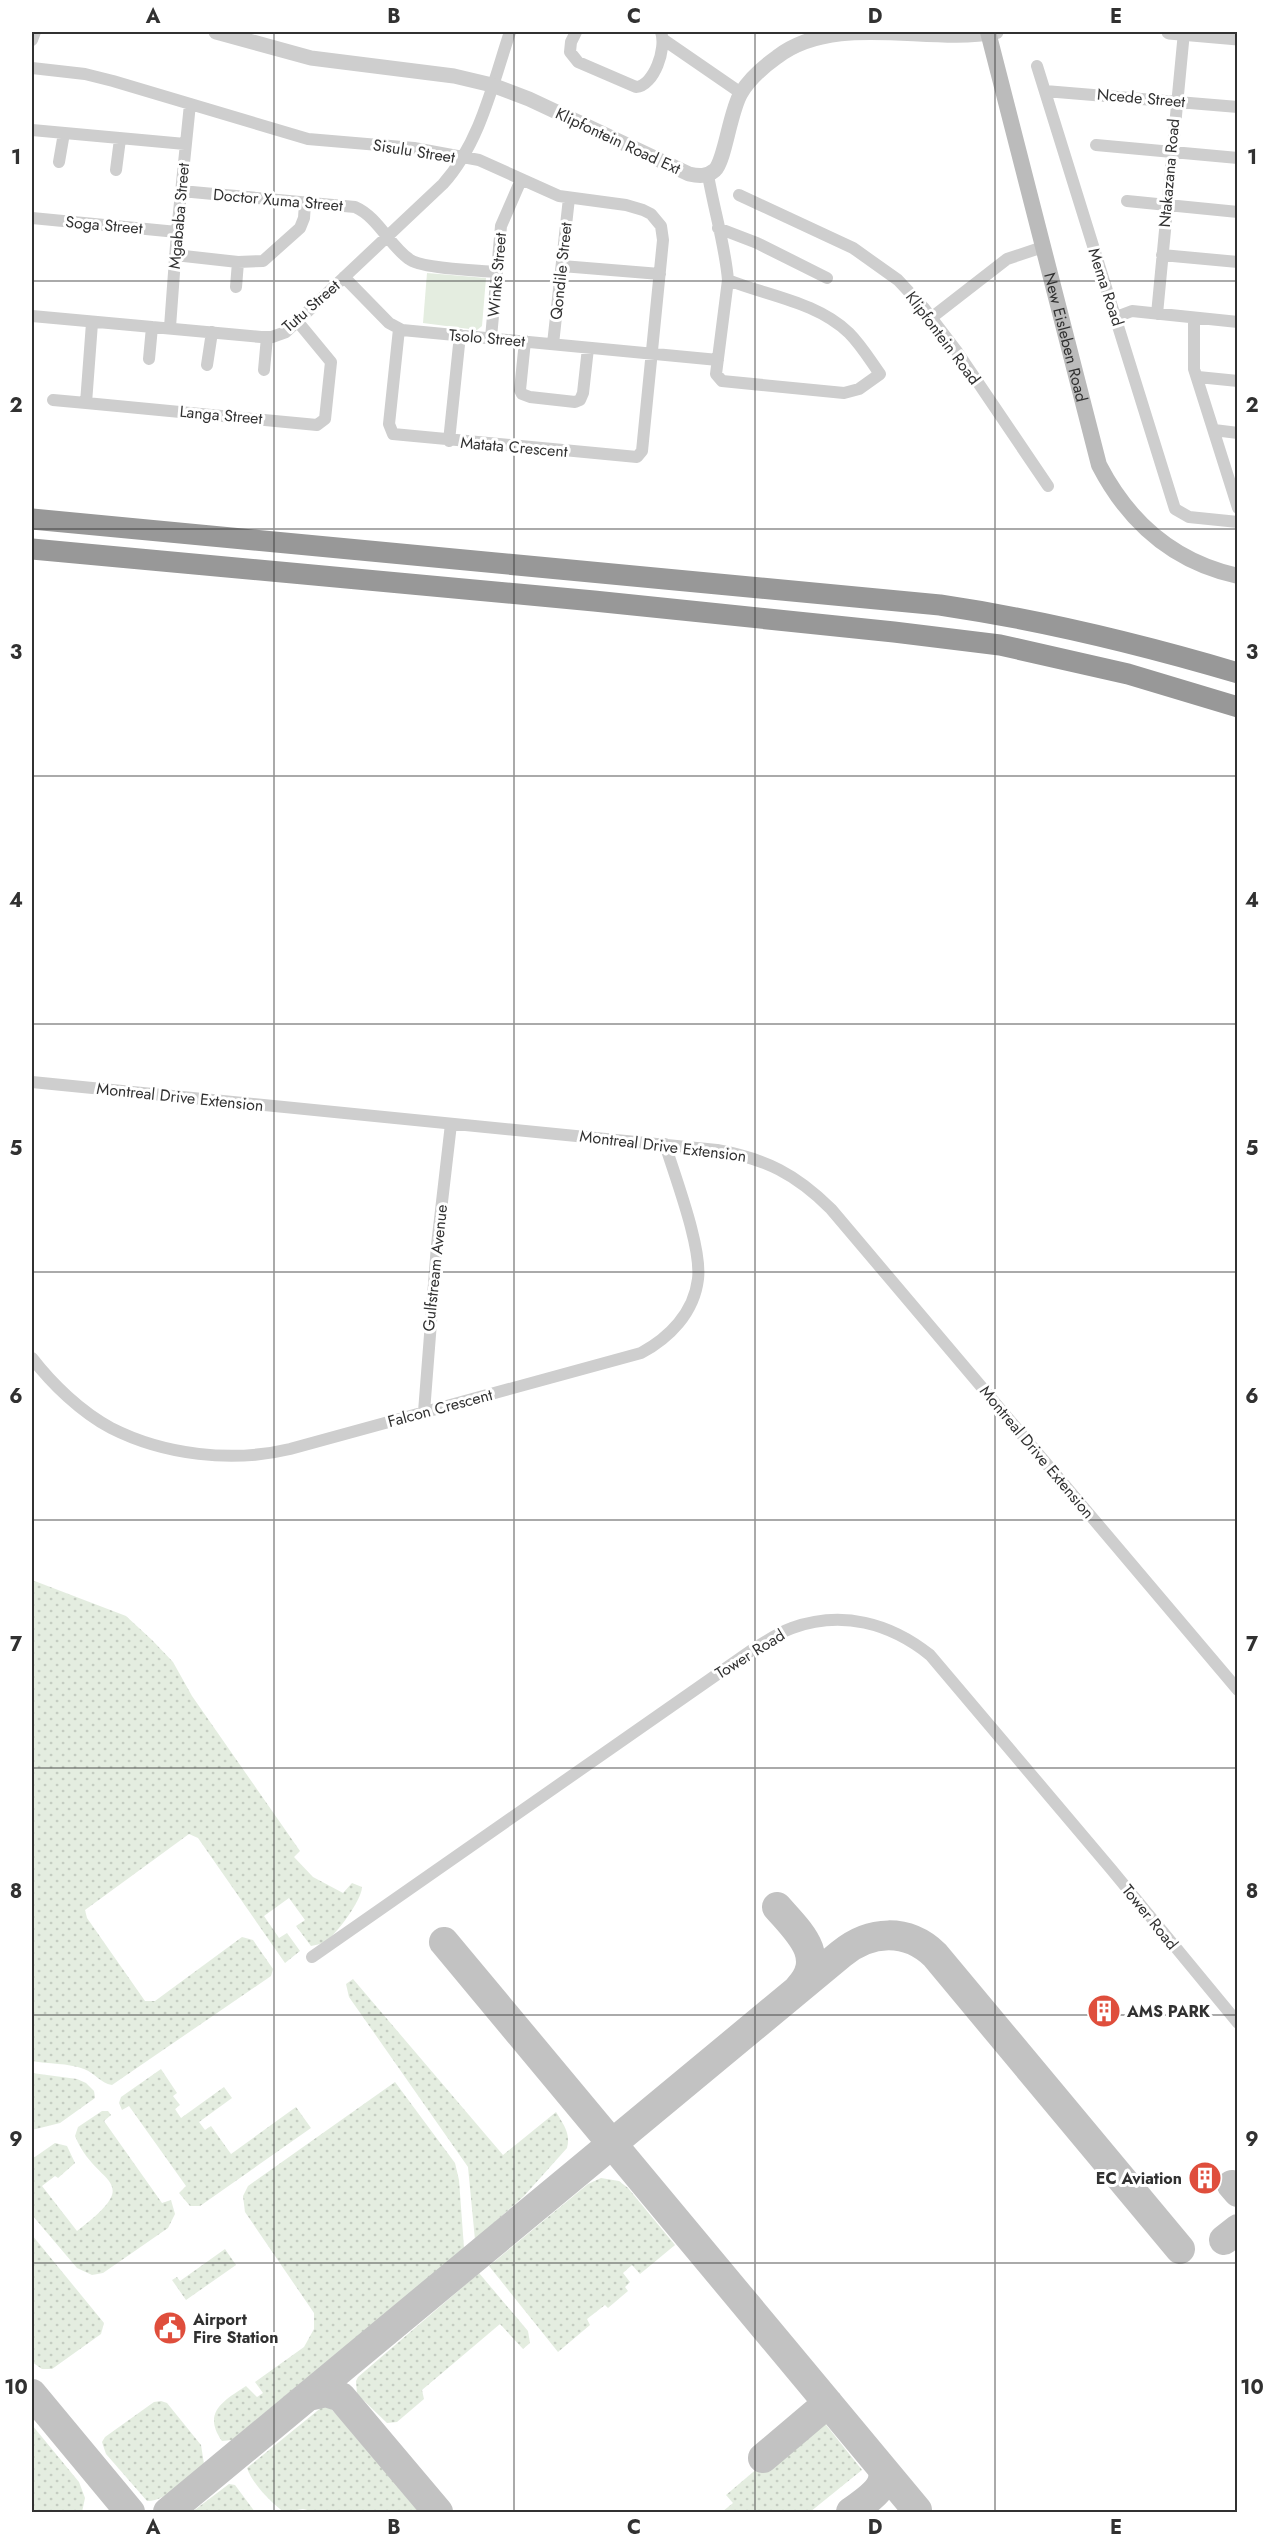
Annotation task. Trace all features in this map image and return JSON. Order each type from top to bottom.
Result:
[{"type":"highway","points":[[32,519],[940,605],[1056,625],[1169,653],[1238,674]]},
{"type":"highway","points":[[32,549],[594,601],[1000,645],[1128,674],[1238,707]]},
{"type":"highway","points":[[1128,674],[1139,686],[1152,693],[1238,721]]},
{"type":"main road","name":"New Eisleben Road","points":[[991,32],[1043,247],[1096,453],[1104,475],[1132,516],[1165,546],[1201,566],[1238,576]]},
{"type":"street","points":[[32,40],[35,32]]},
{"type":"street","name":"Klipfontein Road Ext","points":[[216,32],[311,58],[444,75],[492,85],[529,99],[689,174],[708,175]]},
{"type":"street","name":"Tutu Street","points":[[32,316],[267,337],[281,334],[298,322],[443,184],[463,159],[481,118],[510,32]]},
{"type":"street","points":[[576,32],[571,42],[570,52],[578,62],[636,87],[643,87],[648,82],[663,52],[663,36]]},
{"type":"street","points":[[728,280],[807,308],[838,325],[856,341],[880,374],[852,392],[783,388],[723,381],[716,375],[728,280],[726,258],[708,175],[720,164],[733,111],[741,93],[766,64],[792,46],[810,40],[852,33],[973,35],[991,32]]},
{"type":"street","points":[[1179,32],[1238,38]]},
{"type":"street","name":"Ntakazana Road","points":[[1156,314],[1172,153],[1179,32]]},
{"type":"street","points":[[663,36],[741,93]]},
{"type":"street","name":"Mema Road","points":[[1037,66],[1175,509],[1189,517],[1238,522]]},
{"type":"street","name":"Sisulu Street","points":[[32,68],[85,74],[308,139],[414,148],[478,160],[559,196],[626,205],[651,214],[661,226],[663,233],[651,353]]},
{"type":"street","name":"Ncede Street","points":[[1045,91],[1238,106]]},
{"type":"street","name":"Mgababa Street","points":[[170,327],[190,104]]},
{"type":"street","points":[[32,130],[185,144]]},
{"type":"street","points":[[59,162],[64,133]]},
{"type":"street","points":[[116,170],[120,139]]},
{"type":"street","points":[[1096,145],[1238,158]]},
{"type":"street","name":"Winks Street","points":[[491,338],[501,226],[521,180]]},
{"type":"street","name":"Doctor Xuma Street","points":[[181,191],[359,209],[406,257],[417,264],[496,272]]},
{"type":"street","name":"Klipfontein Road","points":[[739,195],[853,248],[898,280],[958,353],[1048,486]]},
{"type":"street","name":"Qondile Street","points":[[553,344],[569,198]]},
{"type":"street","points":[[1127,201],[1238,212]]},
{"type":"street","points":[[175,255],[238,262],[258,262],[268,258],[300,228],[304,218],[305,203]]},
{"type":"street","name":"Soga Street","points":[[32,218],[177,232]]},
{"type":"street","points":[[718,228],[756,243],[827,278]]},
{"type":"street","points":[[931,318],[1007,259],[1043,247]]},
{"type":"street","points":[[1162,255],[1238,262]]},
{"type":"street","points":[[236,286],[238,262]]},
{"type":"street","points":[[562,266],[660,273]]},
{"type":"street","points":[[344,278],[389,323],[399,329]]},
{"type":"street","points":[[1116,317],[1132,311],[1238,322]]},
{"type":"street","points":[[1194,318],[1194,369],[1238,508]]},
{"type":"street","name":"Langa Street","points":[[86,403],[321,424],[325,419],[331,362],[298,322]]},
{"type":"street","points":[[53,400],[86,403],[92,323]]},
{"type":"street","points":[[149,359],[152,327]]},
{"type":"street","name":"Tsolo Street","points":[[399,329],[718,360]]},
{"type":"street","name":"Matata Crescent","points":[[399,329],[390,430],[396,436],[637,457],[642,451],[651,353]]},
{"type":"street","points":[[207,365],[212,332]]},
{"type":"street","points":[[449,441],[460,335]]},
{"type":"street","points":[[264,370],[267,337]]},
{"type":"street","points":[[525,341],[520,390],[522,394],[530,397],[575,402],[580,400],[583,393],[588,348]]},
{"type":"street","points":[[1198,377],[1238,381]]},
{"type":"street","points":[[1214,430],[1238,433]]},
{"type":"street","name":"Montreal Drive Extension","points":[[32,1082],[665,1144],[749,1156],[774,1165],[813,1191],[894,1282],[1238,1690]]},
{"type":"street","name":"Gulfstream Avenue","points":[[424,1412],[437,1245],[451,1124]]},
{"type":"street","name":"Falcon Crescent","points":[[32,1358],[62,1391],[110,1428],[174,1450],[196,1454],[244,1455],[274,1453],[641,1353],[660,1343],[675,1330],[693,1295],[698,1279],[698,1264],[684,1205],[665,1144]]},
{"type":"street","name":"Tower Road","points":[[312,1957],[752,1650],[791,1628],[819,1620],[837,1620],[861,1622],[901,1634],[930,1656],[1238,2023]]},
{"type":"shaded area","points":[[427,273],[486,278],[482,326],[477,330],[423,323]]},
{"type":"shaded area","points":[[32,1580],[126,1616],[152,1640],[173,1662],[192,1696],[300,1851],[294,1857],[313,1877],[343,1893],[352,1883],[362,1887],[358,1900],[348,1917],[330,1938],[320,1944],[311,1946],[296,1926],[305,1920],[289,1898],[264,1916],[279,1938],[287,1933],[300,1951],[285,1963],[198,1838],[189,1834],[85,1910],[87,1918],[145,2001],[155,2001],[242,1937],[253,1940],[273,1969],[271,1976],[112,2085],[78,2067],[32,2061]]},
{"type":"shaded area","points":[[353,1979],[503,2155],[556,2112],[566,2129],[567,2148],[524,2196],[475,2240],[468,2167],[349,1997],[346,1984]]},
{"type":"shaded area","points":[[161,2069],[177,2093],[173,2096],[180,2105],[175,2109],[181,2118],[224,2087],[232,2098],[199,2122],[205,2130],[211,2126],[231,2154],[296,2107],[311,2128],[200,2206],[190,2206],[179,2193],[186,2186],[129,2106],[122,2110],[119,2103],[121,2097]]},
{"type":"shaded area","points":[[32,2073],[77,2079],[86,2083],[94,2091],[95,2098],[60,2123],[32,2130]]},
{"type":"shaded area","points":[[395,2082],[455,2163],[459,2180],[464,2248],[232,2440],[222,2441],[214,2423],[218,2409],[246,2386],[257,2397],[263,2393],[255,2382],[304,2347],[314,2329],[314,2313],[245,2212],[243,2196],[248,2186]]},
{"type":"shaded area","points":[[102,2111],[108,2111],[111,2115],[104,2121],[162,2203],[171,2200],[175,2214],[168,2228],[103,2273],[92,2275],[77,2268],[32,2215],[32,2159],[55,2143],[67,2146],[75,2163],[58,2178],[55,2176],[42,2186],[77,2231],[98,2214],[109,2201],[113,2191],[110,2183],[84,2153],[75,2136],[78,2127]]},
{"type":"shaded area","points":[[601,2178],[619,2181],[628,2188],[675,2245],[640,2274],[632,2265],[623,2273],[630,2282],[625,2287],[628,2291],[608,2308],[605,2305],[587,2319],[590,2325],[558,2352],[489,2266],[588,2184]]},
{"type":"shaded area","points":[[32,2235],[104,2323],[101,2334],[52,2369],[42,2369],[32,2362]]},
{"type":"shaded area","points":[[225,2249],[236,2265],[186,2300],[172,2280],[177,2277],[180,2281]]},
{"type":"shaded area","points":[[479,2273],[528,2331],[530,2343],[523,2349],[500,2324],[422,2390],[424,2399],[397,2422],[387,2423],[357,2394],[358,2377]]},
{"type":"shaded area","points":[[154,2402],[167,2403],[201,2445],[204,2464],[186,2482],[161,2498],[147,2501],[106,2454],[102,2442],[105,2437]]},
{"type":"shaded area","points":[[322,2407],[329,2407],[338,2416],[419,2512],[316,2512],[303,2509],[284,2512],[273,2503],[253,2480],[247,2468]]},
{"type":"shaded area","points":[[819,2416],[862,2470],[810,2512],[722,2512],[733,2503],[726,2495]]},
{"type":"shaded area","points":[[32,2425],[79,2482],[85,2498],[82,2512],[32,2512]]},
{"type":"shaded area","points":[[229,2484],[235,2485],[255,2512],[192,2512]]},
{"type":"taxiway","points":[[777,1907],[801,1935],[810,1955],[811,1966],[799,1988]]},
{"type":"taxiway","points":[[168,2512],[841,1954],[864,1940],[888,1935],[901,1936],[924,1946],[935,1955],[1180,2249]]},
{"type":"taxiway","points":[[444,1942],[917,2510]]},
{"type":"taxiway","points":[[1232,2185],[1238,2192]]},
{"type":"taxiway","points":[[1224,2240],[1238,2229]]},
{"type":"taxiway","points":[[308,2396],[326,2392],[341,2397],[438,2512]]},
{"type":"taxiway","points":[[32,2394],[130,2512]]},
{"type":"taxiway","points":[[763,2458],[828,2403]]},
{"type":"taxiway","points":[[851,2512],[869,2499],[879,2488],[883,2476],[882,2469]]},
{"type":"place","name":"AMS PARK","points":[[1104,2011]]},
{"type":"place","name":"EC Aviation","points":[[1205,2178]]},
{"type":"place","name":"Airport Fire Station","points":[[170,2328]]}]
